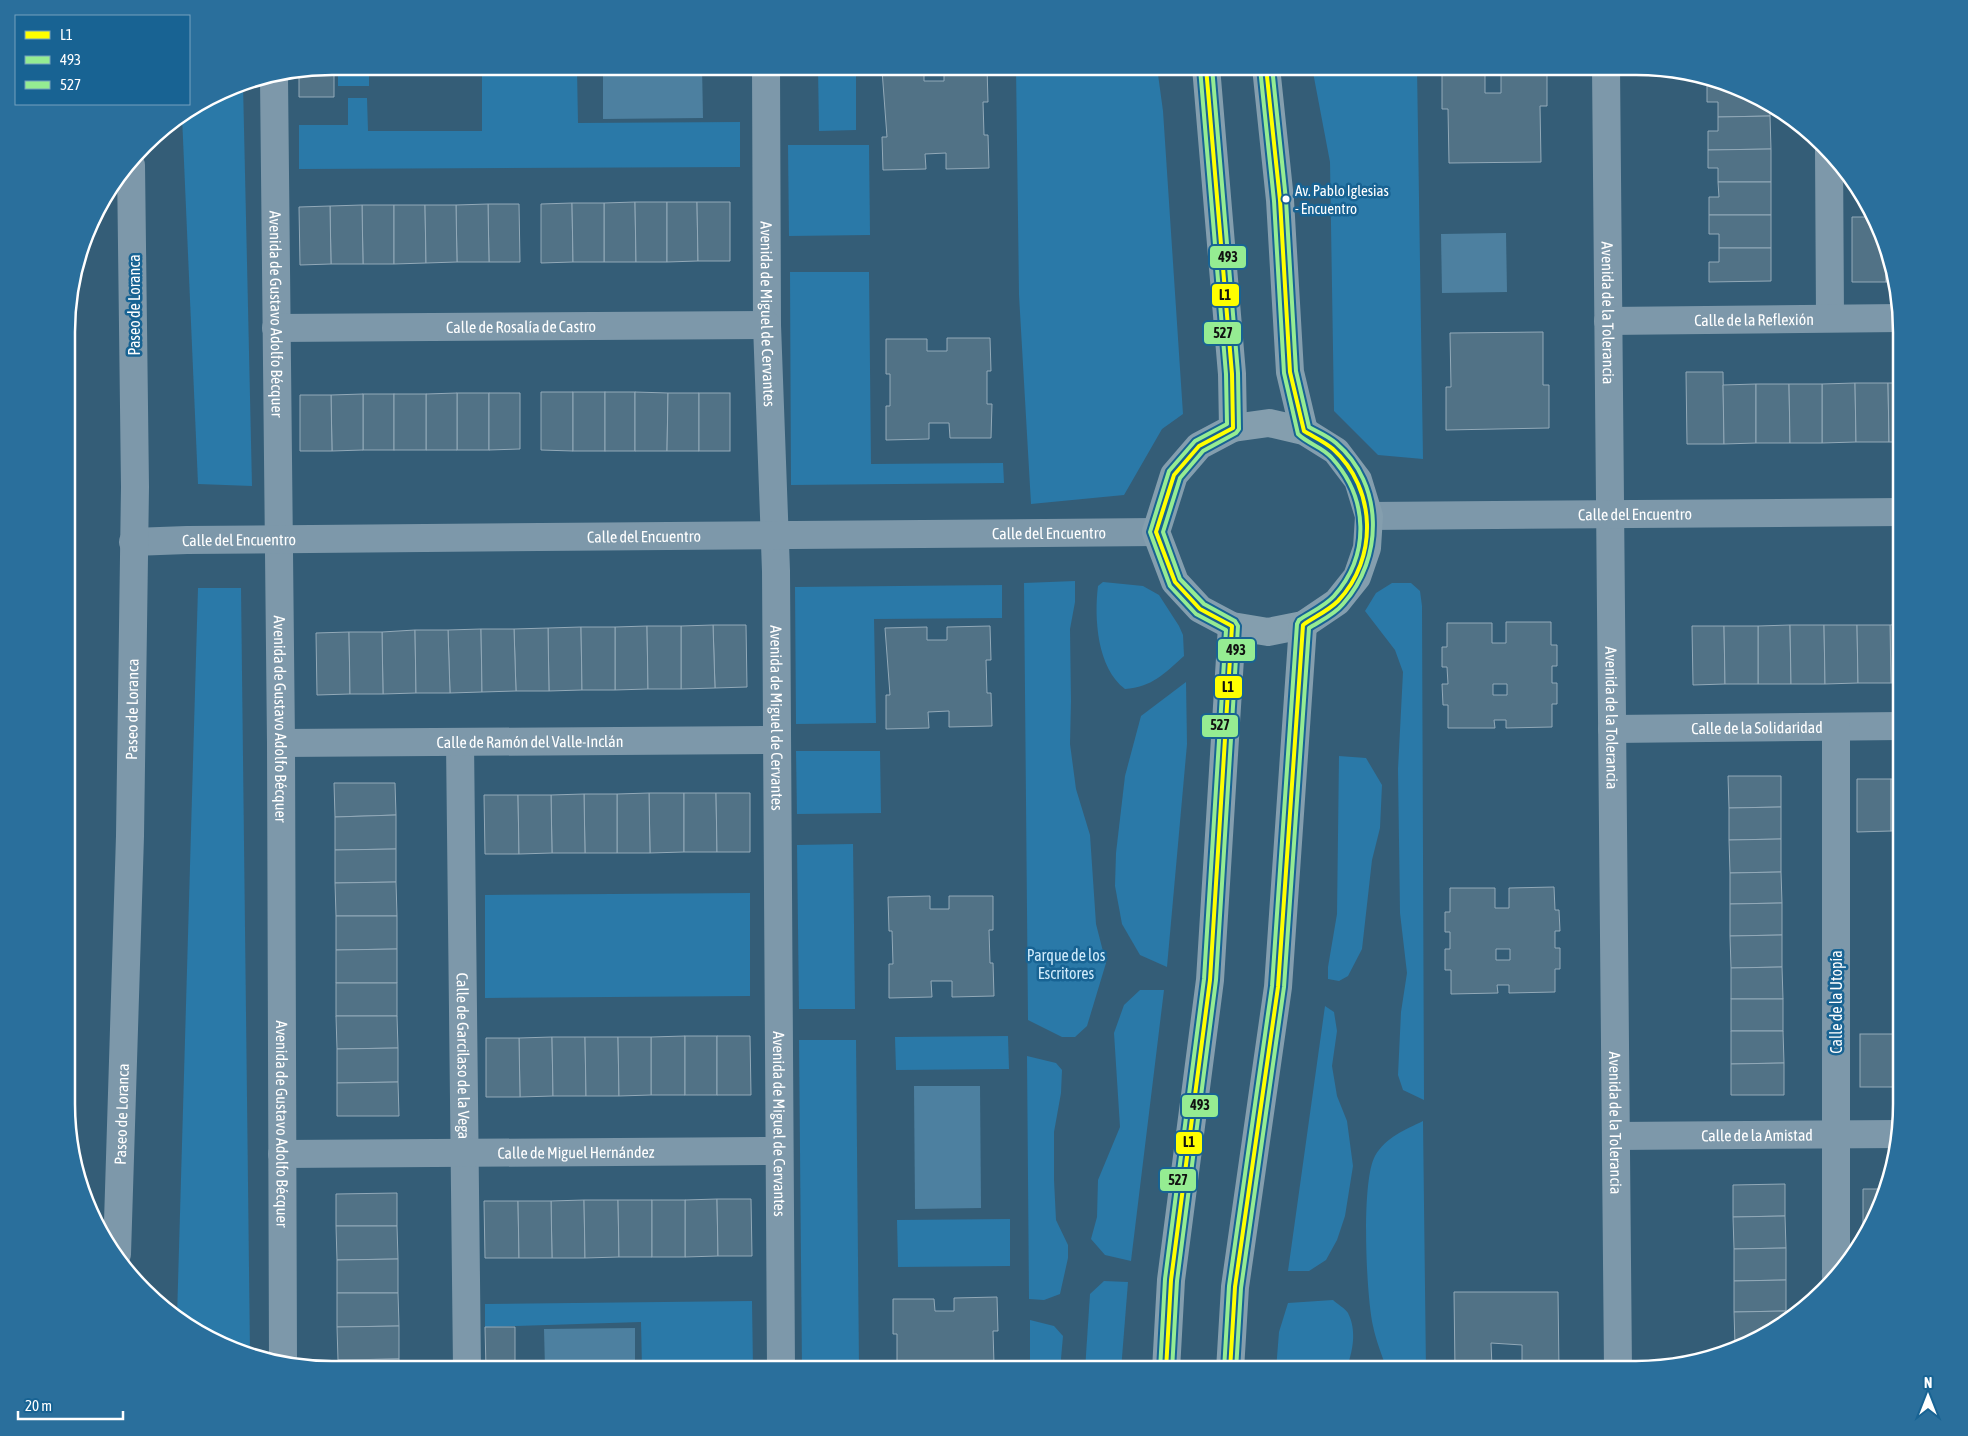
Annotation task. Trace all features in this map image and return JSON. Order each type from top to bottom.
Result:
[{"type":"main road","points":[[1207,75],[1232,374],[1233,428]]},
{"type":"main road","points":[[1267,75],[1280,200],[1290,372],[1304,431]]},
{"type":"main road","points":[[1269,423],[1304,431],[1336,451],[1358,480],[1369,516],[1367,548],[1357,577],[1337,602],[1303,624],[1268,632],[1232,626],[1200,609],[1175,582],[1156,532],[1174,475],[1199,446],[1233,428],[1269,423]]},
{"type":"main road","points":[[1231,1361],[1235,1287],[1278,987],[1303,624]]},
{"type":"main road","points":[[1166,1361],[1171,1280],[1210,980],[1232,626]]},
{"type":"street","name":"Avenida de Miguel de Cervantes","points":[[766,75],[767,325],[776,536],[781,1361]]},
{"type":"street","name":"Avenida de la Tolerancia","points":[[1606,75],[1618,1361]]},
{"type":"street","name":"Avenida de Gustavo Adolfo Bécquer","points":[[274,82],[281,743],[283,1356]]},
{"type":"street","points":[[1829,163],[1830,318]]},
{"type":"street","name":"Paseo de Loranca","points":[[117,1246],[130,836],[135,487],[132,171]]},
{"type":"street","name":"Calle de la Reflexión","points":[[1608,321],[1892,318]]},
{"type":"street","name":"Calle de Rosalía de Castro","points":[[276,328],[767,325]]},
{"type":"street","name":"Calle del Encuentro","points":[[1369,516],[1893,512]]},
{"type":"street","name":"Calle del Encuentro","points":[[133,542],[1156,532]]},
{"type":"street","name":"Calle de la Solidaridad","points":[[1612,729],[1893,726]]},
{"type":"street","name":"Calle de la Utopía","points":[[1836,727],[1836,1265]]},
{"type":"street","name":"Calle de Ramón del Valle-Inclán","points":[[281,743],[777,740]]},
{"type":"street","name":"Calle de Garcilaso de la Vega","points":[[460,742],[467,1361]]},
{"type":"street","name":"Calle de la Amistad","points":[[1616,1136],[1891,1134]]},
{"type":"street","name":"Calle de Miguel Hernández","points":[[282,1154],[780,1151]]},
{"type":"green space","points":[[338,75],[369,75],[369,86],[338,86]]},
{"type":"green space","points":[[482,75],[577,75],[578,123],[740,122],[740,167],[299,169],[299,125],[348,125],[348,98],[367,98],[368,131],[482,131]]},
{"type":"green space","points":[[818,75],[856,75],[856,130],[819,131]]},
{"type":"green space","points":[[1016,75],[1158,75],[1163,111],[1183,414],[1162,429],[1124,495],[1031,504],[1019,295]]},
{"type":"green space","points":[[1314,75],[1417,75],[1423,459],[1378,455],[1334,411],[1330,162]]},
{"type":"green space","points":[[243,92],[252,486],[198,484],[182,123],[204,109]]},
{"type":"green space","points":[[788,145],[869,145],[870,235],[789,236]]},
{"type":"green space","points":[[790,272],[869,272],[871,464],[1003,463],[1004,483],[791,485]]},
{"type":"green space","name":"Parque de los Escritores","points":[[1075,581],[1075,602],[1070,629],[1070,744],[1076,789],[1090,835],[1096,924],[1106,963],[1087,1026],[1075,1037],[1062,1037],[1028,1020],[1024,583]]},
{"type":"green space","points":[[1103,582],[1143,586],[1159,595],[1183,635],[1184,656],[1164,674],[1143,686],[1125,689],[1108,669],[1103,656],[1097,627],[1097,599],[1098,586]]},
{"type":"green space","points":[[1392,583],[1411,583],[1420,591],[1422,606],[1424,1100],[1403,1090],[1398,1075],[1401,1012],[1407,973],[1400,913],[1398,769],[1403,672],[1395,650],[1365,611],[1376,593]]},
{"type":"green space","points":[[1002,585],[1002,618],[874,619],[876,723],[796,724],[795,587]]},
{"type":"green space","points":[[198,588],[241,588],[250,1347],[204,1327],[177,1309]]},
{"type":"green space","name":"Parque de los Escritores","points":[[1186,682],[1187,744],[1167,967],[1140,955],[1122,924],[1115,886],[1116,853],[1125,776],[1141,716]]},
{"type":"green space","points":[[796,751],[880,751],[881,813],[797,814]]},
{"type":"green space","points":[[1339,756],[1366,758],[1382,785],[1380,828],[1372,860],[1362,949],[1348,976],[1339,981],[1328,979],[1328,967],[1337,914]]},
{"type":"green space","points":[[853,844],[855,1009],[799,1009],[797,845]]},
{"type":"green space","points":[[750,893],[750,996],[485,998],[485,895]]},
{"type":"green space","name":"Parque de los Escritores","points":[[1140,990],[1164,990],[1131,1261],[1105,1255],[1091,1239],[1097,1217],[1098,1180],[1120,1127],[1114,1033],[1124,1005]]},
{"type":"green space","points":[[1325,1006],[1334,1012],[1337,1031],[1332,1066],[1337,1096],[1347,1121],[1353,1166],[1345,1216],[1337,1240],[1326,1260],[1309,1271],[1288,1271]]},
{"type":"green space","points":[[1008,1036],[1009,1069],[896,1070],[895,1037]]},
{"type":"green space","points":[[799,1040],[856,1040],[859,1361],[802,1361]]},
{"type":"green space","points":[[1027,1056],[1056,1063],[1062,1070],[1061,1093],[1054,1132],[1054,1180],[1056,1220],[1068,1245],[1068,1258],[1060,1294],[1044,1300],[1029,1299]]},
{"type":"green space","points":[[1423,1121],[1426,1361],[1384,1361],[1374,1332],[1368,1290],[1366,1213],[1371,1169],[1379,1149],[1396,1135]]},
{"type":"green space","points":[[1010,1219],[1010,1266],[898,1267],[897,1220]]},
{"type":"green space","points":[[1104,1281],[1128,1282],[1122,1361],[1086,1361],[1090,1294]]},
{"type":"green space","points":[[1333,1300],[1345,1309],[1351,1320],[1353,1334],[1349,1361],[1277,1361],[1279,1332],[1288,1303]]},
{"type":"green space","points":[[752,1301],[753,1361],[642,1361],[641,1322],[485,1327],[485,1304]]},
{"type":"green space","points":[[1030,1320],[1054,1326],[1063,1336],[1061,1361],[1030,1361]]},
{"type":"shaded area","points":[[603,75],[702,75],[703,118],[603,119]]},
{"type":"shaded area","points":[[1506,233],[1507,292],[1442,293],[1441,234]]},
{"type":"shaded area","points":[[914,1086],[980,1086],[981,1208],[915,1209]]},
{"type":"shaded area","points":[[635,1328],[635,1361],[545,1361],[544,1329]]},
{"type":"building","points":[[334,75],[334,97],[299,97],[299,77]]},
{"type":"building","points":[[882,75],[924,75],[924,81],[944,81],[944,75],[987,75],[988,102],[983,102],[984,135],[988,135],[989,168],[946,169],[946,153],[925,154],[926,169],[883,170],[882,137],[887,137]]},
{"type":"building","points":[[1442,75],[1485,75],[1485,93],[1501,93],[1501,75],[1547,75],[1547,106],[1540,106],[1541,162],[1449,163],[1448,109],[1442,109]]},
{"type":"building","points":[[1707,86],[1750,102],[1770,113],[1770,116],[1718,117],[1718,102],[1707,102]]},
{"type":"building","points":[[1770,116],[1771,149],[1708,150],[1708,131],[1718,131],[1718,117]]},
{"type":"building","points":[[1771,149],[1771,182],[1718,182],[1718,168],[1708,168],[1708,150]]},
{"type":"building","points":[[1718,182],[1771,182],[1771,215],[1709,215],[1709,197],[1719,197]]},
{"type":"building","points":[[635,202],[636,262],[604,262],[604,203]]},
{"type":"building","points":[[635,202],[667,202],[667,262],[636,262]]},
{"type":"building","points":[[667,202],[697,202],[698,261],[667,262]]},
{"type":"building","points":[[697,202],[730,202],[730,261],[698,261]]},
{"type":"building","points":[[572,203],[573,262],[541,263],[541,204]]},
{"type":"building","points":[[572,203],[604,203],[604,262],[573,262]]},
{"type":"building","points":[[488,204],[519,204],[520,262],[489,262]]},
{"type":"building","points":[[488,204],[489,262],[457,262],[456,205]]},
{"type":"building","points":[[362,205],[394,205],[394,264],[363,264]]},
{"type":"building","points":[[362,205],[363,264],[331,264],[330,206]]},
{"type":"building","points":[[394,205],[425,205],[426,263],[394,264]]},
{"type":"building","points":[[425,205],[456,205],[457,262],[426,263]]},
{"type":"building","points":[[330,206],[331,264],[300,265],[299,207]]},
{"type":"building","points":[[1709,215],[1771,215],[1771,248],[1719,248],[1719,234],[1709,234]]},
{"type":"building","points":[[1852,217],[1866,217],[1879,250],[1886,274],[1886,282],[1852,282]]},
{"type":"building","points":[[1719,248],[1771,248],[1771,281],[1709,282],[1709,262],[1719,262]]},
{"type":"building","points":[[1543,332],[1543,385],[1549,385],[1549,428],[1446,430],[1446,387],[1451,387],[1450,333]]},
{"type":"building","points":[[947,338],[990,338],[991,371],[987,371],[987,404],[992,404],[991,438],[950,438],[949,423],[929,423],[929,439],[886,440],[886,406],[890,406],[890,374],[886,374],[886,339],[927,339],[927,351],[947,351]]},
{"type":"building","points":[[1686,372],[1723,372],[1724,444],[1687,444]]},
{"type":"building","points":[[1855,383],[1856,442],[1822,443],[1822,384]]},
{"type":"building","points":[[1855,383],[1888,383],[1889,442],[1856,442]]},
{"type":"building","points":[[1888,383],[1893,383],[1893,442],[1889,442]]},
{"type":"building","points":[[1756,384],[1756,443],[1724,444],[1723,385]]},
{"type":"building","points":[[1756,384],[1789,384],[1790,443],[1756,443]]},
{"type":"building","points":[[1789,384],[1822,384],[1822,443],[1790,443]]},
{"type":"building","points":[[541,392],[573,392],[573,451],[541,450]]},
{"type":"building","points":[[573,392],[605,392],[605,451],[573,451]]},
{"type":"building","points":[[605,392],[635,392],[635,451],[605,451]]},
{"type":"building","points":[[635,392],[668,393],[667,451],[635,451]]},
{"type":"building","points":[[457,393],[489,393],[489,450],[457,450]]},
{"type":"building","points":[[457,393],[457,450],[426,450],[426,394]]},
{"type":"building","points":[[489,393],[520,393],[520,449],[489,450]]},
{"type":"building","points":[[668,393],[699,393],[699,451],[667,451]]},
{"type":"building","points":[[699,393],[730,393],[730,451],[699,451]]},
{"type":"building","points":[[363,394],[394,394],[394,450],[363,450]]},
{"type":"building","points":[[363,394],[363,450],[332,451],[331,395]]},
{"type":"building","points":[[394,394],[426,394],[426,450],[394,450]]},
{"type":"building","points":[[300,395],[331,395],[332,451],[300,451]]},
{"type":"building","points":[[1506,622],[1551,622],[1551,645],[1557,645],[1557,666],[1552,666],[1552,683],[1557,683],[1557,704],[1552,704],[1552,727],[1506,728],[1506,720],[1494,720],[1495,728],[1448,728],[1448,705],[1443,705],[1442,684],[1448,684],[1447,667],[1442,667],[1442,647],[1447,647],[1447,623],[1492,623],[1492,643],[1506,643]],"holes":[[[1493,684],[1507,684],[1507,695],[1493,695]]]},
{"type":"building","points":[[713,625],[746,625],[747,687],[715,688]]},
{"type":"building","points":[[713,625],[715,688],[681,689],[681,626]]},
{"type":"building","points":[[1790,625],[1791,684],[1758,684],[1758,626]]},
{"type":"building","points":[[1790,625],[1824,625],[1825,684],[1791,684]]},
{"type":"building","points":[[1824,625],[1857,625],[1858,683],[1825,684]]},
{"type":"building","points":[[1857,625],[1890,625],[1891,683],[1858,683]]},
{"type":"building","points":[[1890,625],[1893,625],[1893,683],[1891,683]]},
{"type":"building","points":[[647,626],[648,689],[615,690],[615,627]]},
{"type":"building","points":[[647,626],[681,626],[681,689],[648,689]]},
{"type":"building","points":[[990,626],[991,660],[986,660],[987,693],[991,693],[992,726],[949,727],[949,711],[928,712],[929,728],[886,729],[886,695],[890,695],[885,628],[927,627],[927,640],[947,640],[947,627]]},
{"type":"building","points":[[1692,626],[1724,626],[1725,684],[1693,685]]},
{"type":"building","points":[[1724,626],[1758,626],[1758,684],[1725,684]]},
{"type":"building","points":[[581,627],[582,690],[549,691],[548,628]]},
{"type":"building","points":[[581,627],[615,627],[615,690],[582,690]]},
{"type":"building","points":[[548,628],[549,691],[516,691],[514,629]]},
{"type":"building","points":[[481,629],[482,692],[450,693],[448,630]]},
{"type":"building","points":[[481,629],[514,629],[516,691],[482,692]]},
{"type":"building","points":[[415,630],[416,693],[383,694],[382,632]]},
{"type":"building","points":[[415,630],[448,630],[450,693],[416,693]]},
{"type":"building","points":[[349,632],[350,694],[317,695],[316,633]]},
{"type":"building","points":[[349,632],[382,632],[383,694],[350,694]]},
{"type":"building","points":[[1728,776],[1781,776],[1781,807],[1729,808]]},
{"type":"building","points":[[1857,779],[1891,779],[1891,831],[1857,832]]},
{"type":"building","points":[[1891,779],[1893,779],[1893,831],[1891,831]]},
{"type":"building","points":[[334,783],[395,783],[396,815],[335,817]]},
{"type":"building","points":[[649,793],[684,793],[684,852],[650,853]]},
{"type":"building","points":[[649,793],[650,853],[617,853],[617,794]]},
{"type":"building","points":[[684,793],[716,793],[717,852],[684,852]]},
{"type":"building","points":[[716,793],[750,793],[750,852],[717,852]]},
{"type":"building","points":[[584,794],[617,794],[617,853],[585,853]]},
{"type":"building","points":[[584,794],[585,853],[552,853],[551,795]]},
{"type":"building","points":[[484,795],[518,795],[519,854],[485,854]]},
{"type":"building","points":[[518,795],[551,795],[552,853],[519,854]]},
{"type":"building","points":[[1781,807],[1781,839],[1729,840],[1729,808]]},
{"type":"building","points":[[396,815],[396,849],[335,850],[335,817]]},
{"type":"building","points":[[1781,839],[1781,872],[1730,873],[1729,840]]},
{"type":"building","points":[[396,849],[396,882],[335,883],[335,850]]},
{"type":"building","points":[[1781,872],[1782,903],[1730,904],[1730,873]]},
{"type":"building","points":[[396,882],[397,916],[336,916],[335,883]]},
{"type":"building","points":[[1554,887],[1555,910],[1559,910],[1560,931],[1555,931],[1555,948],[1560,948],[1560,969],[1555,969],[1555,992],[1509,993],[1509,985],[1497,985],[1498,993],[1451,994],[1451,970],[1445,970],[1445,949],[1450,949],[1450,932],[1445,932],[1445,912],[1450,912],[1450,888],[1495,888],[1495,908],[1509,908],[1509,888]],"holes":[[[1496,949],[1510,949],[1510,960],[1496,960]]]},
{"type":"building","points":[[930,896],[930,909],[949,909],[949,896],[993,896],[993,930],[989,930],[994,996],[952,997],[952,981],[931,981],[932,997],[889,998],[889,964],[893,964],[892,931],[889,931],[888,897]]},
{"type":"building","points":[[1782,903],[1782,935],[1730,936],[1730,904]]},
{"type":"building","points":[[336,916],[397,916],[397,949],[336,950]]},
{"type":"building","points":[[1782,935],[1782,967],[1731,968],[1730,936]]},
{"type":"building","points":[[397,949],[397,983],[336,983],[336,950]]},
{"type":"building","points":[[1782,967],[1783,999],[1731,999],[1731,968]]},
{"type":"building","points":[[336,983],[397,983],[397,1016],[336,1016]]},
{"type":"building","points":[[1731,999],[1783,999],[1783,1031],[1731,1031]]},
{"type":"building","points":[[336,1016],[397,1016],[398,1048],[337,1049]]},
{"type":"building","points":[[1731,1031],[1783,1031],[1784,1063],[1731,1064]]},
{"type":"building","points":[[1860,1034],[1893,1034],[1893,1087],[1860,1087]]},
{"type":"building","points":[[685,1036],[685,1095],[651,1095],[651,1037]]},
{"type":"building","points":[[685,1036],[717,1036],[717,1095],[685,1095]]},
{"type":"building","points":[[717,1036],[750,1036],[751,1095],[717,1095]]},
{"type":"building","points":[[552,1037],[553,1096],[520,1097],[519,1038]]},
{"type":"building","points":[[552,1037],[585,1037],[586,1096],[553,1096]]},
{"type":"building","points":[[585,1037],[618,1037],[619,1096],[586,1096]]},
{"type":"building","points":[[618,1037],[651,1037],[651,1095],[619,1096]]},
{"type":"building","points":[[486,1038],[519,1038],[520,1097],[486,1097]]},
{"type":"building","points":[[398,1048],[398,1082],[337,1083],[337,1049]]},
{"type":"building","points":[[1784,1063],[1784,1095],[1731,1095],[1731,1064]]},
{"type":"building","points":[[398,1082],[399,1116],[337,1116],[337,1083]]},
{"type":"building","points":[[1785,1184],[1785,1216],[1733,1217],[1733,1185]]},
{"type":"building","points":[[1863,1189],[1878,1189],[1873,1202],[1863,1224]]},
{"type":"building","points":[[397,1193],[397,1226],[336,1226],[336,1194]]},
{"type":"building","points":[[717,1199],[718,1256],[685,1257],[685,1200]]},
{"type":"building","points":[[717,1199],[751,1199],[752,1256],[718,1256]]},
{"type":"building","points":[[584,1200],[585,1258],[552,1258],[551,1201]]},
{"type":"building","points":[[584,1200],[618,1200],[619,1257],[585,1258]]},
{"type":"building","points":[[618,1200],[652,1200],[652,1257],[619,1257]]},
{"type":"building","points":[[652,1200],[685,1200],[685,1257],[652,1257]]},
{"type":"building","points":[[484,1201],[518,1201],[519,1258],[485,1258]]},
{"type":"building","points":[[518,1201],[551,1201],[552,1258],[519,1258]]},
{"type":"building","points":[[1785,1216],[1786,1248],[1734,1249],[1733,1217]]},
{"type":"building","points":[[336,1226],[397,1226],[398,1259],[337,1260]]},
{"type":"building","points":[[1786,1248],[1786,1280],[1734,1281],[1734,1249]]},
{"type":"building","points":[[398,1259],[398,1293],[337,1293],[337,1260]]},
{"type":"building","points":[[1786,1280],[1786,1311],[1734,1312],[1734,1281]]},
{"type":"building","points":[[1454,1292],[1558,1292],[1559,1361],[1522,1361],[1522,1345],[1491,1343],[1492,1361],[1455,1361]]},
{"type":"building","points":[[337,1293],[398,1293],[399,1326],[337,1327]]},
{"type":"building","points":[[997,1297],[998,1331],[993,1331],[994,1361],[897,1361],[897,1334],[893,1334],[893,1299],[934,1299],[935,1311],[954,1311],[954,1298]]},
{"type":"building","points":[[1786,1311],[1779,1318],[1764,1327],[1735,1341],[1734,1312]]},
{"type":"building","points":[[399,1326],[399,1359],[338,1360],[337,1327]]},
{"type":"building","points":[[485,1327],[515,1327],[515,1361],[486,1361]]},
{"type":"building","points":[[399,1359],[399,1361],[338,1361]]},
{"type":"transit line","name":"527","points":[[1160,1361],[1165,1279],[1204,979],[1226,630],[1196,614],[1170,586],[1150,532],[1169,471],[1195,441],[1227,424],[1226,374],[1201,75]]},
{"type":"transit line","name":"L1","points":[[1166,1361],[1171,1280],[1210,980],[1232,626],[1200,609],[1175,582],[1156,532],[1174,475],[1199,446],[1233,428],[1232,374],[1207,75]]},
{"type":"transit line","name":"493","points":[[1173,1361],[1177,1281],[1216,980],[1238,626],[1235,621],[1204,604],[1180,579],[1163,532],[1180,478],[1203,451],[1236,433],[1239,429],[1238,373],[1213,75]]},
{"type":"transit line","name":"527","points":[[1225,1361],[1229,1286],[1272,986],[1297,624],[1299,620],[1330,600],[1346,580],[1359,544],[1360,526],[1358,508],[1353,491],[1344,474],[1328,454],[1298,434],[1284,373],[1274,201],[1261,75]]},
{"type":"transit line","name":"L1","points":[[1231,1361],[1235,1287],[1278,987],[1303,625],[1334,605],[1351,584],[1360,565],[1366,545],[1367,524],[1358,484],[1347,465],[1330,446],[1304,431],[1290,372],[1280,200],[1267,75]]},
{"type":"transit line","name":"493","points":[[1237,1361],[1241,1288],[1284,987],[1309,628],[1339,608],[1356,586],[1366,565],[1371,544],[1373,522],[1370,500],[1363,479],[1352,460],[1336,443],[1309,427],[1296,371],[1286,200],[1273,75]]},
{"type":"place","name":"Av. Pablo Iglesias - Encuentro","points":[[1286,199]]}]
